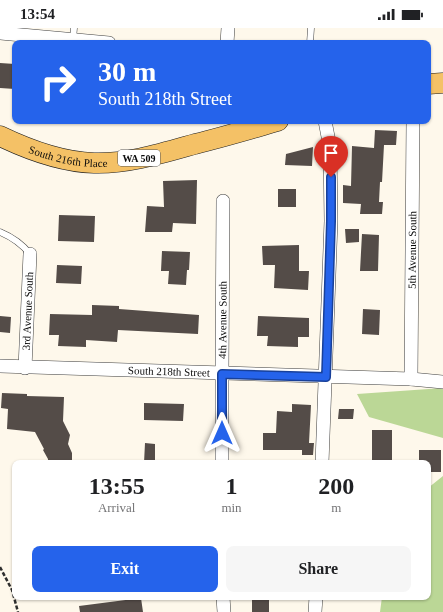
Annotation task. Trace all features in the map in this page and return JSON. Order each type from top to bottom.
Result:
[{"type":"main road","points":[[431,84],[443,83]]},
{"type":"main road","name":"South 216th Place","points":[[0,136],[32,151],[62,158],[93,163],[118,162],[160,154],[267,124]]},
{"type":"street","points":[[227,40],[228,28]]},
{"type":"street","points":[[0,33],[74,34],[97,40]]},
{"type":"street","points":[[322,460],[331,221],[330,147],[326,124]]},
{"type":"street","name":"5th Avenue South","points":[[411,380],[413,124]]},
{"type":"street","name":"4th Avenue South","points":[[222,460],[223,201]]},
{"type":"street","name":"3rd Avenue South","points":[[25,368],[30,254]]},
{"type":"street","name":"South 218th Street","points":[[0,366],[443,382]]},
{"type":"street","points":[[223,600],[224,612]]},
{"type":"street","points":[[315,612],[316,600]]},
{"type":"lane","points":[[310,40],[311,28]]},
{"type":"lane","points":[[0,232],[15,240],[30,254]]},
{"type":"path","points":[[0,567],[12,590]]},
{"type":"path","points":[[15,600],[18,612]]},
{"type":"green space","points":[[443,388],[443,438],[369,417],[357,394]]},
{"type":"green space","points":[[443,476],[443,612],[380,612],[382,600],[431,600],[431,486]]},
{"type":"building","points":[[0,63],[12,64],[12,89],[0,88]]},
{"type":"building","points":[[375,130],[397,131],[396,145],[384,145],[382,182],[380,182],[379,202],[383,202],[382,214],[360,214],[361,204],[343,203],[343,185],[351,186],[352,146],[374,148]]},
{"type":"building","points":[[313,147],[312,166],[285,165],[286,154]]},
{"type":"building","points":[[197,180],[196,224],[173,223],[172,232],[145,232],[147,206],[164,207],[163,181]]},
{"type":"building","points":[[278,189],[296,189],[296,207],[278,207]]},
{"type":"building","points":[[59,215],[95,216],[94,242],[58,241]]},
{"type":"building","points":[[345,229],[359,229],[359,242],[346,243]]},
{"type":"building","points":[[362,234],[379,235],[378,271],[360,271]]},
{"type":"building","points":[[299,245],[299,271],[309,271],[308,290],[274,288],[275,265],[263,265],[262,246]]},
{"type":"building","points":[[162,251],[190,252],[186,285],[168,284],[169,271],[161,271]]},
{"type":"building","points":[[57,265],[82,266],[81,284],[56,283]]},
{"type":"building","points":[[92,305],[119,306],[119,309],[199,315],[198,334],[118,330],[117,342],[86,340],[86,347],[58,346],[59,335],[49,335],[50,314],[92,315]]},
{"type":"building","points":[[363,309],[380,310],[379,335],[362,334]]},
{"type":"building","points":[[0,316],[11,317],[10,333],[0,332]]},
{"type":"building","points":[[258,316],[309,318],[309,337],[298,337],[298,347],[267,346],[268,336],[257,336]]},
{"type":"building","points":[[2,393],[27,394],[27,396],[64,397],[63,421],[70,435],[68,444],[72,453],[72,460],[48,460],[35,432],[7,429],[8,409],[1,408]]},
{"type":"building","points":[[144,403],[184,404],[183,421],[144,420]]},
{"type":"building","points":[[292,404],[311,405],[309,443],[314,443],[313,455],[302,455],[302,450],[263,450],[263,433],[276,433],[277,411],[292,412]]},
{"type":"building","points":[[339,409],[354,409],[353,419],[338,419]]},
{"type":"building","points":[[372,430],[392,430],[392,460],[372,460]]},
{"type":"building","points":[[145,443],[155,444],[155,460],[144,460]]},
{"type":"building","points":[[419,450],[441,450],[441,472],[431,472],[431,460],[419,460]]},
{"type":"building","points":[[126,600],[141,600],[143,612],[80,612],[79,606]]},
{"type":"building","points":[[252,600],[269,600],[269,612],[252,612]]},
{"type":"route","points":[[222,433],[222,374],[326,377],[331,177]]}]
